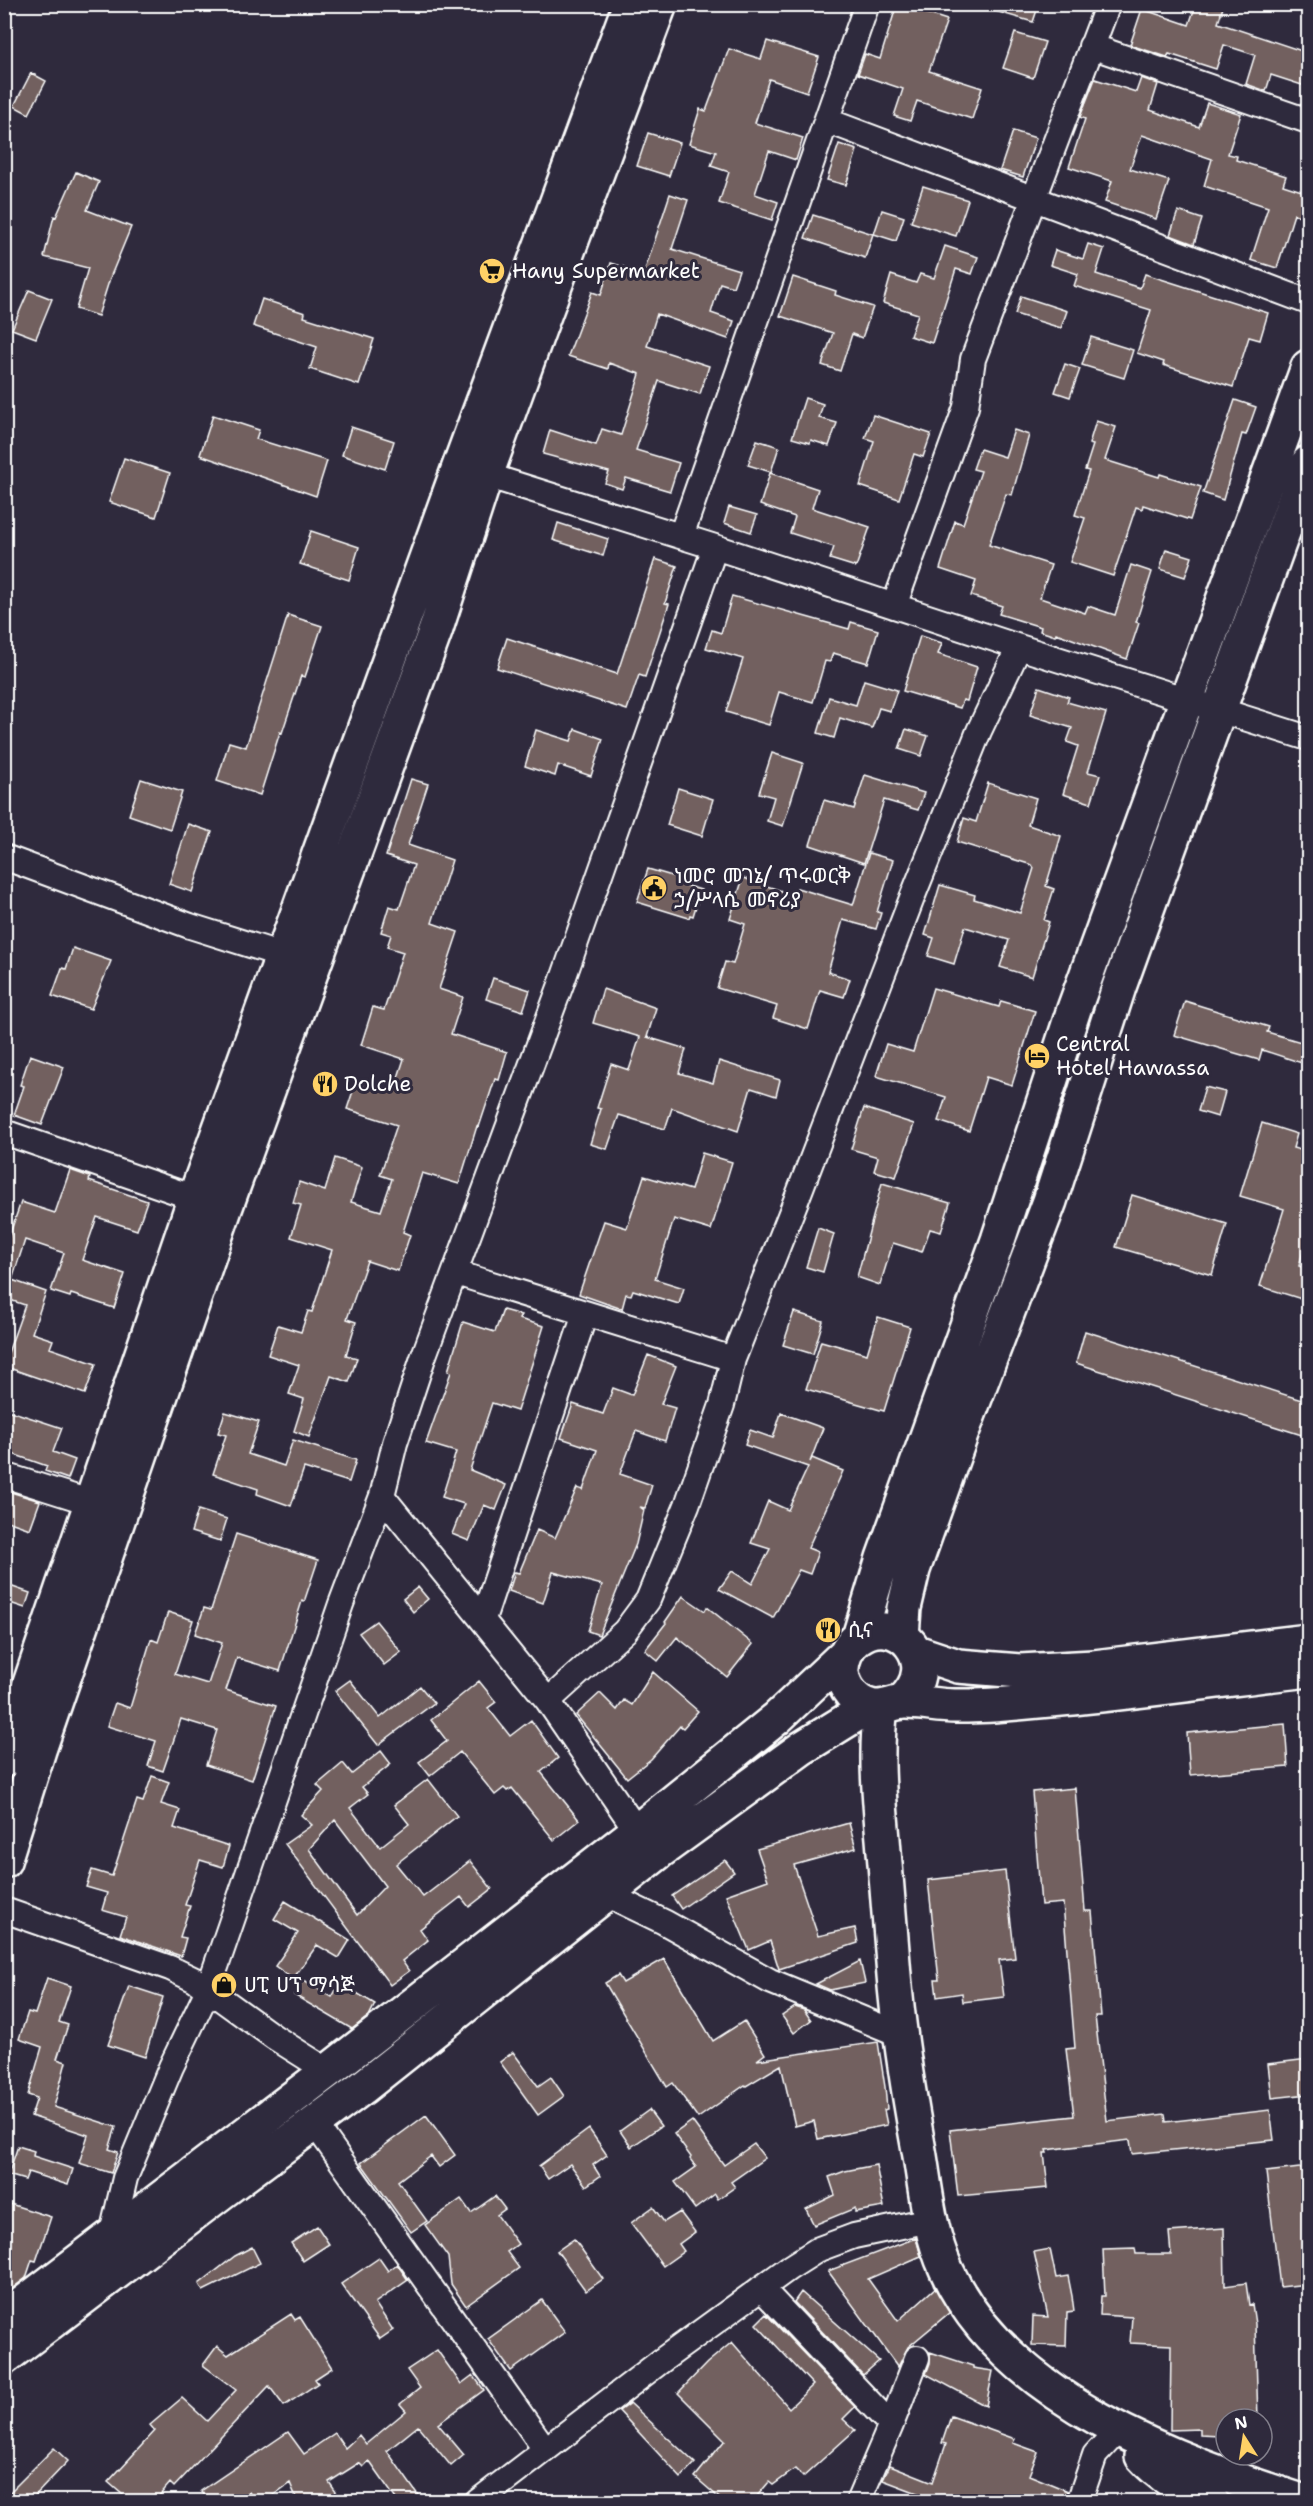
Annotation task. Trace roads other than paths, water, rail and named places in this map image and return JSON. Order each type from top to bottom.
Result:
[{"type":"main road","points":[[589,155],[630,4]]},
{"type":"main road","points":[[4,1861],[15,1749],[107,1508],[210,1203],[283,954],[472,471],[589,155],[660,4]]},
{"type":"main road","points":[[1308,367],[1074,1009],[998,1240],[852,1645],[842,1664],[845,1686],[852,1695],[884,1705],[955,1707],[1029,1702],[1308,1670]]},
{"type":"main road","points":[[4,2358],[315,2124],[659,1852],[802,1748],[884,1705],[916,1684],[919,1663],[909,1644],[904,1608],[913,1570],[1050,1201],[1119,987],[1308,463]]},
{"type":"main road","points":[[210,1203],[314,966],[436,628],[472,471]]},
{"type":"main road","points":[[4,2318],[328,2072],[637,1831],[777,1718],[852,1645],[880,1630],[958,1666],[1020,1671],[1094,1667],[1217,1650],[1308,1641]]},
{"type":"main road","points":[[884,1705],[877,1739],[879,1791],[899,2034],[930,2220],[945,2268],[970,2314],[999,2345],[1061,2396],[1180,2460],[1305,2502]]},
{"type":"main road","points":[[1119,2429],[1153,2468],[1199,2497],[1212,2502]]},
{"type":"street","points":[[681,536],[867,4]]},
{"type":"street","points":[[894,606],[966,407],[973,359],[1108,4]]},
{"type":"street","points":[[1091,46],[1308,121]]},
{"type":"street","points":[[828,120],[1308,302]]},
{"type":"street","points":[[472,471],[1308,738]]},
{"type":"street","points":[[99,2285],[125,2178],[171,2067],[208,1990],[341,1604],[382,1496],[402,1422],[423,1358],[562,982],[715,547]]},
{"type":"street","points":[[548,1701],[625,1632],[648,1600],[687,1505],[722,1405],[733,1359],[800,1193],[912,898],[979,731],[1018,647]]},
{"type":"street","points":[[4,857],[190,926],[283,954],[314,966]]},
{"type":"street","points":[[5,1134],[210,1203]]},
{"type":"street","points":[[456,1273],[733,1359]]},
{"type":"street","points":[[483,1619],[585,1314]]},
{"type":"street","points":[[4,1475],[107,1508]]},
{"type":"street","points":[[382,1496],[548,1701],[637,1831]]},
{"type":"street","points":[[606,1894],[664,1922],[770,1981],[899,2034]]},
{"type":"street","points":[[4,1910],[170,1968],[195,1980],[328,2072]]},
{"type":"street","points":[[315,2124],[545,2449]]},
{"type":"street","points":[[477,2502],[760,2288],[819,2249],[854,2236],[930,2220]]},
{"type":"street","points":[[760,2288],[891,2425]]},
{"type":"street","points":[[858,2502],[917,2358]]},
{"type":"street","points":[[1079,2502],[1095,2455],[1119,2429]]},
{"type":"place","name":"Hany Supermarket","points":[[492,271]]},
{"type":"place","name":"ነመሮ መገኔ/ ጥሩወርቅ ኃ/ሥላሴ መኖሪያ","points":[[654,888]]},
{"type":"place","name":"Central Hotel Hawassa","points":[[1037,1056]]},
{"type":"place","name":"Dolche","points":[[325,1084]]},
{"type":"place","name":"ሲና","points":[[828,1630]]},
{"type":"place","name":"ሀፒ ሀፕ ማሳጅ","points":[[224,1985]]}]
